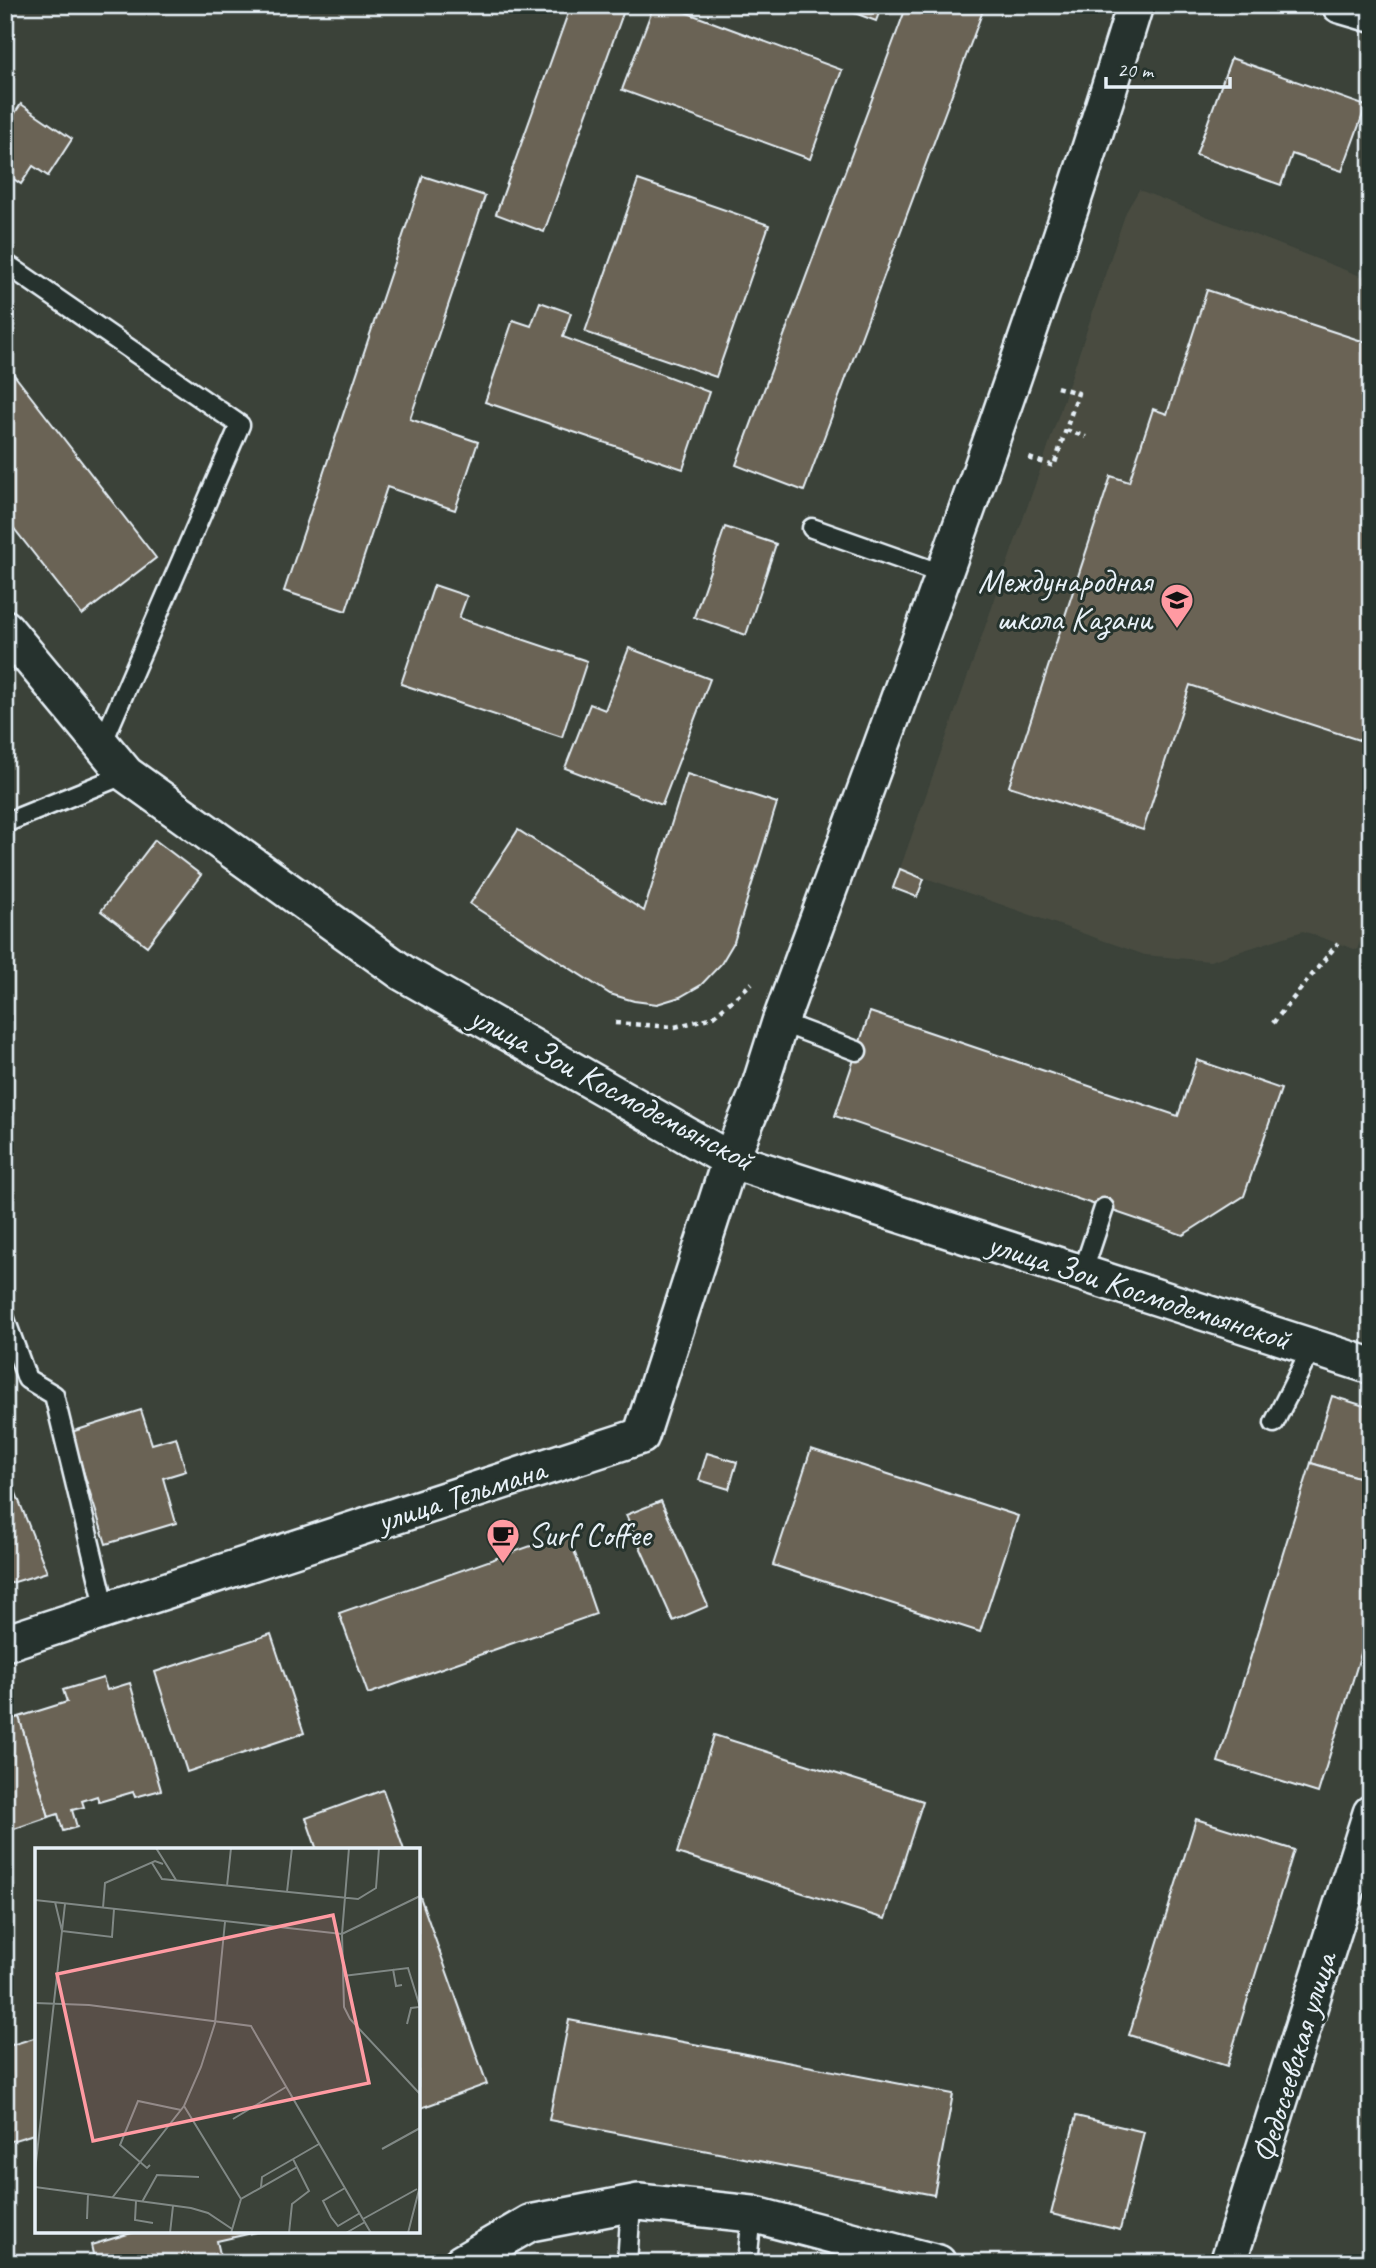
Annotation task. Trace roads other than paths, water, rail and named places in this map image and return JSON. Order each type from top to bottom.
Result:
[{"type":"street","points":[[730,1160],[757,1095],[780,1021],[945,575],[1076,199],[1135,5]]},
{"type":"street","points":[[1340,5],[1371,14]]},
{"type":"street","name":"улица Зои Космодемьянской","points":[[5,628],[126,774],[403,973],[730,1160],[1371,1366]]},
{"type":"street","name":"улица Тельмана","points":[[5,1643],[641,1436],[730,1160]]},
{"type":"street","name":"Федосеевская улица","points":[[1228,2263],[1371,1814]]},
{"type":"street","points":[[461,2263],[530,2223],[639,2202],[752,2214],[879,2255],[938,2263]]},
{"type":"lane","points":[[5,263],[240,425],[102,744]]},
{"type":"lane","points":[[813,528],[945,575]]},
{"type":"lane","points":[[5,822],[126,774]]},
{"type":"lane","points":[[780,1021],[857,1051]]},
{"type":"lane","points":[[1082,1273],[1104,1208]]},
{"type":"lane","points":[[5,1319],[27,1379],[54,1395],[106,1610]]},
{"type":"lane","points":[[1274,1423],[1312,1347]]},
{"type":"lane","points":[[627,2263],[631,2204]]},
{"type":"lane","points":[[747,2263],[752,2214]]},
{"type":"place","name":"Международная школа Казани","points":[[1177,630]]},
{"type":"place","name":"Surf Coffee","points":[[503,1565]]}]
